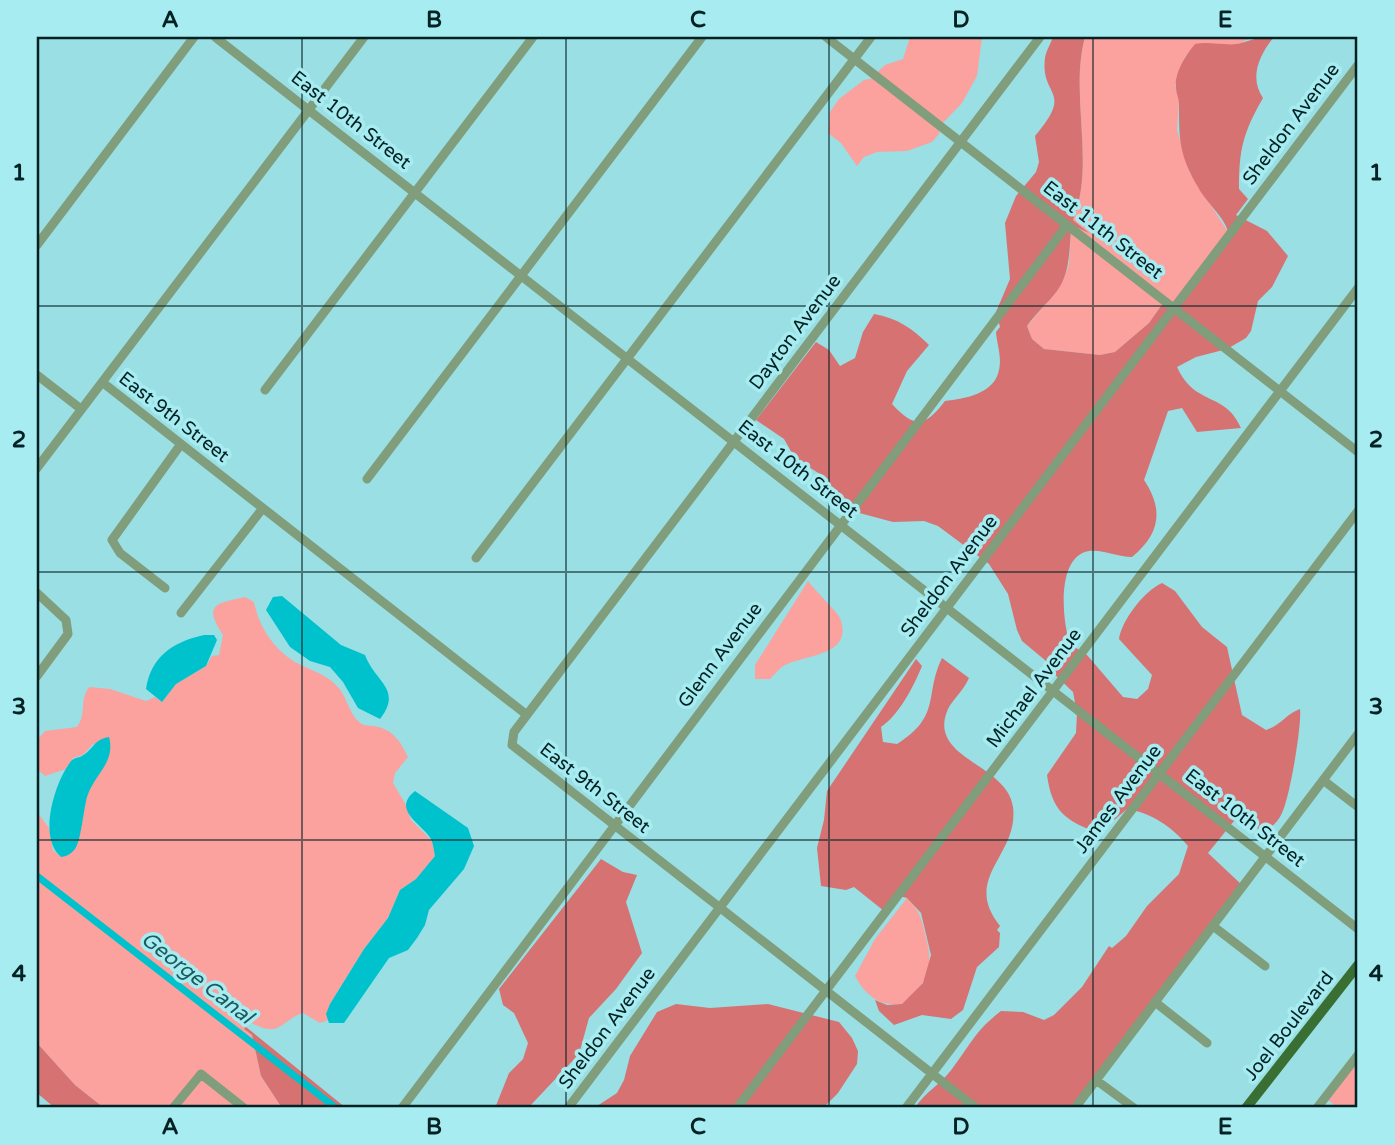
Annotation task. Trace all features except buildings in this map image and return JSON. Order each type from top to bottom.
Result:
[{"type":"main road","name":"Joel Boulevard","points":[[1246,1108],[1358,965]]},
{"type":"street","points":[[37,245],[194,37]]},
{"type":"street","name":"East 10th Street","points":[[215,37],[1358,929]]},
{"type":"street","points":[[37,468],[364,37]]},
{"type":"street","points":[[265,390],[533,37]]},
{"type":"street","points":[[368,479],[702,37]]},
{"type":"street","name":"East 11th Street","points":[[826,37],[1358,452]]},
{"type":"street","points":[[477,558],[871,37]]},
{"type":"street","name":"Dayton Avenue","points":[[527,715],[1040,37]]},
{"type":"street","name":"Sheldon Avenue","points":[[568,1108],[1358,65]]},
{"type":"street","name":"Glenn Avenue","points":[[402,1108],[1067,225]]},
{"type":"street","name":"Michael Avenue","points":[[737,1108],[1358,288]]},
{"type":"street","points":[[37,374],[81,409]]},
{"type":"street","name":"East 9th Street","points":[[102,382],[527,715],[514,732],[512,745],[976,1108]]},
{"type":"street","points":[[165,588],[120,554],[112,540],[181,444]]},
{"type":"street","points":[[181,614],[262,508]]},
{"type":"street","name":"James Avenue","points":[[906,1108],[1358,511]]},
{"type":"street","points":[[37,593],[66,620],[68,634],[37,676]]},
{"type":"street","points":[[1074,1108],[1358,734]]},
{"type":"street","points":[[1323,780],[1358,807]]},
{"type":"street","points":[[1213,926],[1265,966]]},
{"type":"street","points":[[1155,1003],[1207,1043]]},
{"type":"street","points":[[1317,1108],[1358,1055]]},
{"type":"street","points":[[173,1108],[201,1074],[244,1108]]},
{"type":"street","points":[[1096,1080],[1134,1108]]},
{"type":"shaded area","points":[[910,37],[982,37],[977,76],[962,103],[940,126],[939,134],[932,142],[907,151],[877,152],[864,157],[857,166],[841,143],[828,133],[830,112],[839,99],[864,80],[870,79],[885,65],[903,59]]},
{"type":"shaded area","points":[[1053,37],[1085,37],[1080,82],[1082,176],[1073,220],[1089,233],[1078,228],[1071,231],[1068,262],[1061,284],[1027,326],[1032,339],[1044,349],[1100,355],[1115,352],[1149,323],[1161,306],[1175,301],[1228,232],[1198,187],[1184,156],[1176,88],[1181,64],[1195,44],[1236,44],[1274,37],[1260,59],[1256,75],[1263,98],[1244,142],[1239,189],[1248,199],[1236,215],[1267,231],[1288,256],[1272,287],[1258,301],[1251,331],[1246,338],[1227,349],[1196,357],[1177,367],[1192,388],[1227,408],[1241,428],[1197,432],[1182,408],[1168,411],[1144,480],[1156,511],[1153,530],[1132,557],[1094,551],[1078,555],[1066,577],[1064,606],[1070,644],[1087,655],[1123,697],[1137,699],[1148,689],[1152,675],[1119,639],[1124,623],[1135,607],[1148,592],[1162,583],[1175,591],[1202,627],[1227,647],[1242,715],[1266,730],[1300,709],[1297,744],[1285,805],[1277,822],[1263,832],[1238,816],[1208,853],[1243,886],[1076,1108],[915,1108],[948,1074],[979,1032],[1001,1011],[1023,1012],[1044,1020],[1054,1015],[1082,987],[1109,946],[1112,948],[1126,936],[1147,906],[1179,874],[1188,846],[1161,822],[1136,811],[1127,809],[1099,833],[1077,824],[1062,813],[1052,798],[1047,775],[1076,733],[1077,713],[1073,692],[1049,669],[1046,661],[1022,641],[1008,594],[989,564],[938,526],[924,521],[893,522],[852,511],[836,498],[828,479],[804,464],[792,453],[784,439],[756,420],[816,342],[829,350],[840,366],[855,358],[863,332],[874,314],[904,325],[929,345],[907,371],[892,404],[907,418],[920,422],[926,420],[945,401],[970,396],[992,384],[1000,365],[996,332],[1000,327],[996,312],[1010,279],[1005,223],[1016,196],[1036,172],[1039,162],[1035,136],[1053,110],[1053,94],[1045,71],[1046,55]]},
{"type":"shaded area","points":[[1085,37],[1252,37],[1239,44],[1186,55],[1175,85],[1179,100],[1177,130],[1190,173],[1228,232],[1175,301],[1161,306],[1149,323],[1115,352],[1100,355],[1044,349],[1032,339],[1027,326],[1057,291],[1064,278],[1069,264],[1071,231],[1083,228],[1073,220],[1082,176],[1080,82]]},
{"type":"shaded area","points":[[808,581],[840,618],[843,631],[840,641],[824,653],[782,667],[770,679],[755,679],[755,665]]},
{"type":"shaded area","points":[[245,597],[254,602],[263,628],[280,650],[295,662],[332,682],[361,724],[384,729],[400,743],[408,757],[395,773],[393,783],[411,820],[432,841],[435,856],[416,879],[400,890],[388,918],[364,949],[330,1004],[328,1020],[320,1023],[303,1013],[275,1029],[252,1023],[244,1028],[252,1035],[261,1076],[282,1108],[104,1108],[75,1085],[37,1043],[37,812],[49,828],[53,850],[61,857],[70,854],[78,838],[88,794],[106,761],[110,741],[93,744],[83,755],[73,758],[66,769],[45,776],[37,769],[37,740],[45,731],[77,727],[89,687],[110,689],[146,701],[155,697],[162,702],[176,684],[206,666],[212,656],[219,655],[223,635],[214,617],[215,607]]},
{"type":"shaded area","points":[[942,658],[969,678],[948,709],[944,726],[948,739],[957,750],[997,780],[1008,792],[1013,807],[1013,824],[994,866],[986,894],[990,909],[1000,926],[997,930],[1000,933],[999,947],[977,967],[963,1010],[951,1019],[922,1015],[894,1025],[879,1011],[875,1000],[887,1005],[902,1004],[923,983],[931,955],[921,913],[907,898],[896,895],[884,911],[854,887],[846,890],[821,886],[817,848],[827,791],[916,659],[922,666],[900,708],[881,727],[883,742],[897,744],[920,724],[930,704]]},
{"type":"shaded area","points":[[601,859],[623,872],[637,875],[626,902],[642,953],[616,989],[589,1018],[579,1054],[528,1108],[495,1108],[509,1073],[523,1059],[528,1043],[514,1013],[503,1005],[499,989]]},
{"type":"shaded area","points":[[907,898],[919,913],[922,923],[929,953],[928,970],[922,984],[902,1004],[887,1003],[869,994],[855,976],[875,939]]},
{"type":"shaded area","points":[[676,1004],[710,1008],[768,1004],[839,1022],[852,1038],[858,1051],[857,1064],[838,1093],[823,1108],[594,1108],[617,1093],[624,1080],[630,1056],[657,1012]]},
{"type":"shaded area","points":[[246,1027],[346,1108],[282,1108],[261,1076],[252,1035],[244,1029]]},
{"type":"shaded area","points":[[37,1043],[75,1085],[104,1108],[55,1108],[37,1093]]},
{"type":"shaded area","points":[[1358,1061],[1358,1108],[1338,1108],[1328,1100]]},
{"type":"water","points":[[282,596],[341,645],[365,655],[388,693],[389,700],[380,719],[358,708],[343,682],[330,667],[310,661],[290,647],[266,610],[273,597]]},
{"type":"water","points":[[204,635],[214,635],[217,640],[206,666],[176,684],[162,702],[146,689],[153,668],[165,653],[182,642]]},
{"type":"water","points":[[109,737],[110,754],[87,797],[77,845],[71,853],[61,857],[54,848],[49,825],[58,785],[72,760],[86,754],[97,742]]},
{"type":"water","points":[[415,791],[468,828],[474,846],[464,869],[429,910],[425,925],[408,950],[389,958],[344,1023],[329,1023],[326,1014],[330,1004],[364,949],[388,918],[400,890],[416,879],[435,856],[431,839],[407,811],[408,798]]},
{"type":"waterway","name":"George Canal","points":[[37,876],[336,1108]]}]
